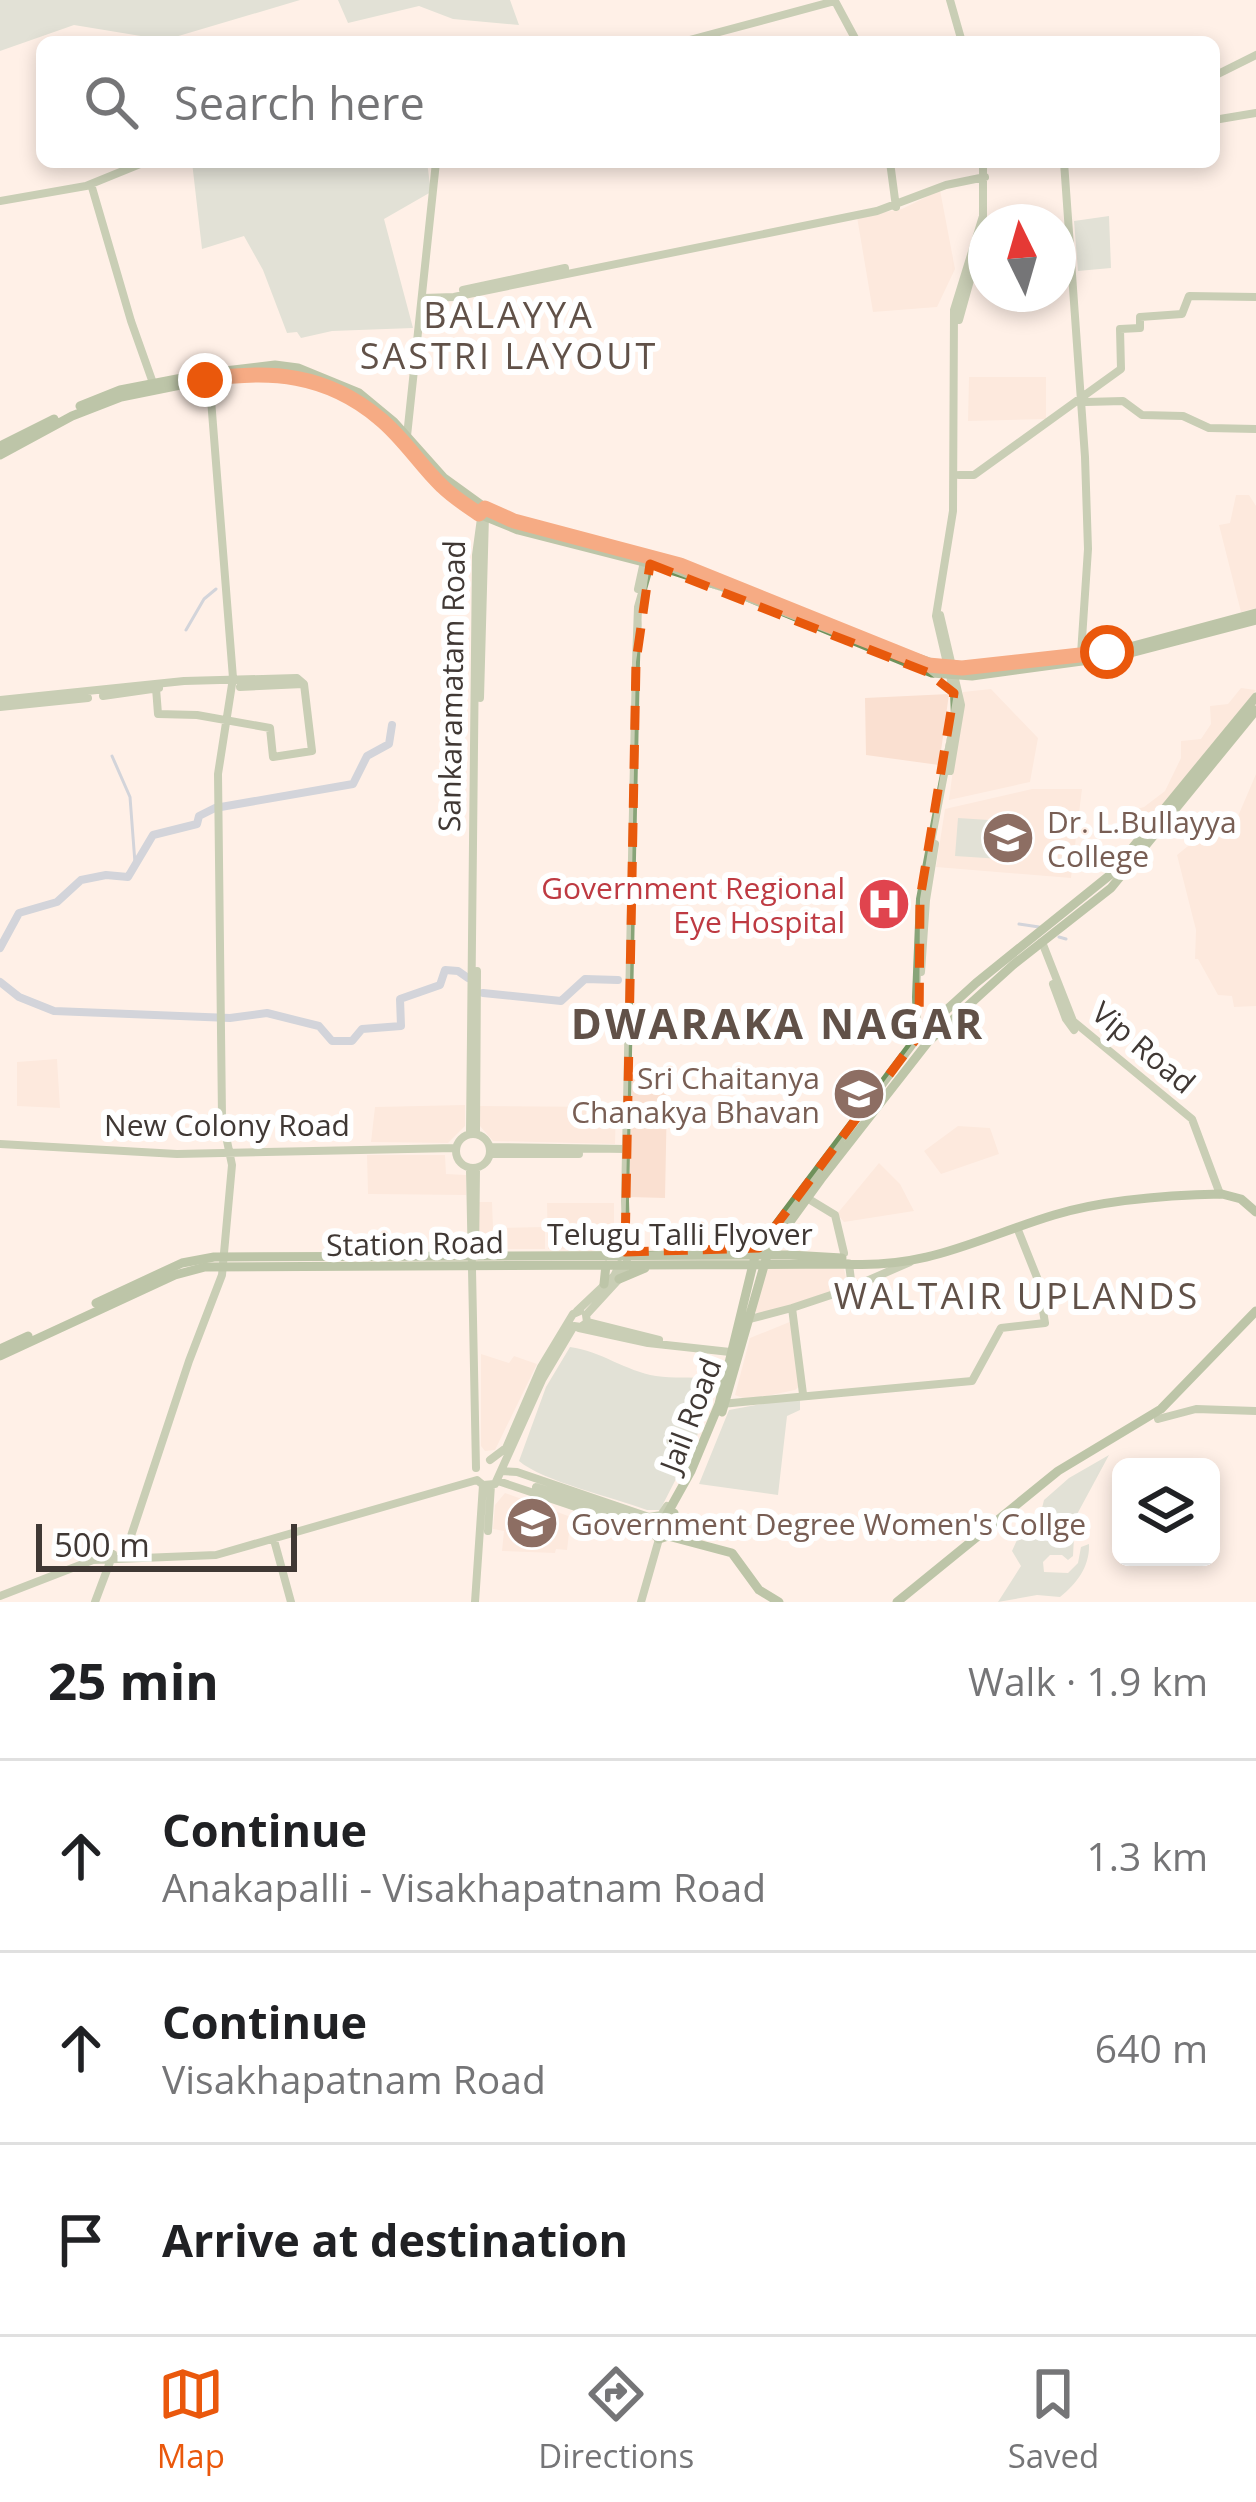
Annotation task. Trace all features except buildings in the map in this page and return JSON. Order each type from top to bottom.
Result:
[{"type":"main road","points":[[704,36],[836,0],[854,36]]},
{"type":"main road","points":[[948,0],[958,36]]},
{"type":"main road","points":[[1220,75],[1256,58]]},
{"type":"main road","points":[[1220,119],[1256,113]]},
{"type":"main road","points":[[0,202],[35,193],[50,195],[130,168]]},
{"type":"main road","points":[[406,437],[425,298],[436,168]]},
{"type":"main road","points":[[891,168],[896,205]]},
{"type":"main road","points":[[425,298],[454,297],[896,205],[985,168]]},
{"type":"main road","points":[[985,168],[986,204]]},
{"type":"main road","points":[[924,1034],[916,997],[920,899],[957,692],[935,616],[953,511],[954,310],[982,221],[985,168]]},
{"type":"main road","points":[[1066,168],[1085,397],[1088,549],[1081,649]]},
{"type":"main road","points":[[91,184],[153,383]]},
{"type":"main road","points":[[950,667],[940,614],[953,549],[959,475],[959,312],[968,282]]},
{"type":"main road","points":[[959,475],[974,475],[1121,369],[1120,329],[1140,328],[1140,317],[1181,314],[1191,295],[1256,297]]},
{"type":"main road","points":[[0,451],[98,404],[207,377],[275,365],[320,375],[359,393],[483,513],[648,560],[723,587],[926,668],[957,692]]},
{"type":"main road","points":[[0,451],[95,398],[153,383],[287,374],[334,388],[382,419],[442,486],[483,513],[518,530],[648,560]]},
{"type":"main road","points":[[207,377],[231,686]]},
{"type":"main road","points":[[95,1602],[106,1570],[133,1531],[225,1259],[232,1153],[222,1117],[218,766],[231,686],[227,568],[207,377]]},
{"type":"main road","points":[[1085,397],[1123,401],[1142,415],[1183,416],[1209,428],[1256,429]]},
{"type":"main road","name":"Sankaramatam Road","points":[[473,1132],[483,513]]},
{"type":"main road","points":[[619,1280],[623,1265],[632,671],[639,582],[637,569],[627,558]]},
{"type":"main road","points":[[639,582],[648,560]]},
{"type":"main road","points":[[623,1151],[638,607],[648,560]]},
{"type":"main road","points":[[926,668],[973,672],[1119,656],[1256,617]]},
{"type":"main road","points":[[926,668],[955,663],[973,672],[1081,649],[1118,650],[1256,617]]},
{"type":"main road","points":[[957,692],[973,672]]},
{"type":"main road","points":[[0,704],[184,681],[231,686]]},
{"type":"main road","points":[[0,704],[157,688],[300,681],[312,751],[273,757],[270,728],[158,714],[157,688]]},
{"type":"main road","points":[[1256,704],[1101,890],[924,1034],[762,1252],[745,1317],[825,1299],[919,1258],[1064,1208],[1216,1191],[1241,1198],[1256,1209]]},
{"type":"main road","points":[[762,1252],[928,1042],[1038,941]]},
{"type":"main road","name":"Vip Road","points":[[1038,941],[1068,1024],[1188,1122],[1216,1191]]},
{"type":"main road","points":[[473,1170],[455,1150],[473,1132],[491,1150],[623,1151]]},
{"type":"main road","name":"New Colony Road","points":[[0,1146],[176,1154],[455,1150]]},
{"type":"main road","points":[[478,1602],[490,1498],[489,1473],[478,1448],[473,1170],[491,1150]]},
{"type":"main road","points":[[796,1331],[797,1309],[919,1258],[1076,1210],[1216,1191]]},
{"type":"main road","points":[[807,1198],[835,1216],[852,1288]]},
{"type":"main road","points":[[0,1594],[76,1563],[117,1555],[215,1552],[489,1473],[518,1472],[655,1518],[677,1489],[720,1406],[803,1394],[972,1382],[1001,1328],[1045,1323],[1038,1280],[1018,1230]]},
{"type":"main road","points":[[225,1259],[472,1252],[762,1252],[829,1254],[846,1260]]},
{"type":"main road","name":"Telugu Talli Flyover","points":[[93,1308],[182,1263],[214,1256],[790,1255],[846,1260]]},
{"type":"main road","points":[[757,1268],[919,1258]]},
{"type":"main road","name":"Station Road","points":[[0,1353],[93,1308],[225,1259],[757,1268]]},
{"type":"main road","points":[[604,1284],[606,1265]]},
{"type":"main road","points":[[478,1602],[489,1473],[549,1366],[604,1284],[623,1265]]},
{"type":"main road","points":[[579,1320],[619,1280],[650,1265]]},
{"type":"main road","points":[[791,1308],[803,1394]]},
{"type":"main road","points":[[1158,1419],[1256,1315]]},
{"type":"main road","name":"Jail Road","points":[[726,1389],[731,1347],[745,1317]]},
{"type":"main road","name":"Jail Road","points":[[640,1602],[661,1532],[720,1406],[745,1317]]},
{"type":"main road","points":[[579,1320],[638,1342],[731,1347]]},
{"type":"main road","points":[[726,1389],[729,1376]]},
{"type":"main road","points":[[1176,1398],[1196,1408]]},
{"type":"main road","points":[[901,1602],[1045,1480],[1176,1398]]},
{"type":"main road","points":[[901,1602],[1060,1475],[1158,1419],[1196,1408],[1256,1411]]},
{"type":"main road","points":[[489,1473],[730,1552],[759,1590],[779,1602]]},
{"type":"main road","points":[[489,1473],[728,1555],[751,1589],[770,1602]]},
{"type":"main road","points":[[490,1498],[497,1486],[522,1487]]},
{"type":"main road","points":[[274,1538],[291,1602]]},
{"type":"highlighted area","points":[[650,564],[927,672],[954,693],[920,899],[919,1035],[759,1248],[625,1252],[636,662]]},
{"type":"shaded area","points":[[940,190],[955,269],[937,307],[873,312],[857,217],[902,209]]},
{"type":"shaded area","points":[[969,377],[1046,377],[1046,419],[968,421]]},
{"type":"shaded area","points":[[1236,495],[1249,495],[1256,506],[1256,608],[1241,612],[1219,525],[1230,523]]},
{"type":"shaded area","points":[[1241,688],[1256,690],[1140,834],[1119,814],[1144,807],[1165,791],[1181,758],[1181,741],[1201,739],[1211,724],[1210,706],[1228,704]]},
{"type":"shaded area","points":[[991,689],[1038,738],[1030,782],[949,800],[963,692]]},
{"type":"shaded area","points":[[949,694],[939,765],[866,755],[865,698]]},
{"type":"shaded area","points":[[1256,774],[1256,1006],[1234,1007],[1232,996],[1218,995],[1195,959],[1196,930],[1177,855],[1213,826],[1233,828]]},
{"type":"shaded area","name":"Dr. L.Bullayya College","points":[[1032,789],[1082,789],[1071,878],[936,867],[945,809]]},
{"type":"shaded area","points":[[57,1059],[60,1108],[17,1106],[17,1062]]},
{"type":"shaded area","points":[[632,1079],[660,1080],[667,1096],[665,1198],[629,1197]]},
{"type":"shaded area","points":[[465,1105],[465,1126],[448,1143],[371,1142],[375,1107]]},
{"type":"shaded area","points":[[480,1106],[616,1107],[615,1144],[493,1141],[480,1126]]},
{"type":"shaded area","points":[[958,1126],[990,1128],[999,1154],[941,1174],[924,1151]]},
{"type":"shaded area","points":[[367,1155],[445,1155],[446,1174],[466,1175],[466,1195],[368,1194]]},
{"type":"shaded area","points":[[879,1163],[900,1184],[914,1211],[844,1222],[837,1214]]},
{"type":"shaded area","points":[[478,1202],[492,1202],[493,1228],[545,1227],[545,1249],[478,1249]]},
{"type":"shaded area","points":[[547,1203],[614,1203],[614,1248],[548,1249]]},
{"type":"shaded area","points":[[766,1266],[844,1269],[848,1286],[762,1314],[754,1312]]},
{"type":"shaded area","points":[[792,1321],[801,1385],[748,1400],[735,1395],[750,1338]]},
{"type":"shaded area","points":[[481,1354],[509,1363],[514,1356],[537,1364],[495,1450],[485,1451],[481,1446]]},
{"type":"shaded area","name":"Government Degree Women's Collge","points":[[505,1493],[571,1517],[567,1550],[502,1551],[504,1531],[493,1529],[495,1505]]},
{"type":"green space","points":[[0,0],[300,0],[178,36],[141,36],[74,25],[0,51]]},
{"type":"green space","points":[[338,0],[510,0],[519,25],[453,19],[419,6],[348,23]]},
{"type":"green space","points":[[193,168],[428,168],[431,192],[384,219],[413,328],[332,331],[301,338],[297,332],[287,333],[244,236],[202,249]]},
{"type":"green space","points":[[1109,216],[1111,268],[1078,271],[1076,221]]},
{"type":"green space","points":[[958,818],[1004,821],[1001,859],[955,856]]},
{"type":"green space","points":[[570,1347],[662,1377],[706,1379],[710,1355],[720,1367],[695,1442],[660,1510],[561,1482],[519,1461],[546,1387]]},
{"type":"green space","points":[[800,1397],[800,1410],[787,1416],[778,1495],[699,1484],[729,1410]]},
{"type":"green space","points":[[1109,1455],[1075,1518],[1073,1556],[1068,1560],[1050,1555],[1043,1562],[1044,1572],[1068,1573],[1078,1563],[1081,1547],[1089,1544],[1077,1580],[1060,1597],[1037,1595],[998,1602],[1021,1566],[1012,1551],[1022,1529],[1069,1478]]},
{"type":"waterway","points":[[186,630],[204,599],[216,589]]},
{"type":"waterway","points":[[0,948],[19,913],[57,902],[81,880],[128,877],[153,835],[197,824],[199,816],[215,808],[353,784],[367,756],[389,744],[392,725]]},
{"type":"waterway","points":[[112,756],[130,797],[135,863]]},
{"type":"waterway","points":[[1019,924],[1039,927]]},
{"type":"waterway","points":[[1059,937],[1066,939]]},
{"type":"waterway","points":[[0,982],[19,997],[54,1011],[230,1018],[267,1013],[319,1026],[332,1041],[352,1041],[362,1029],[401,1026],[400,999],[440,985],[445,970],[468,978]]},
{"type":"waterway","points":[[483,993],[561,1001],[585,979],[618,980]]},
{"type":"place","name":"Dr. L.Bullayya College","points":[[1008,838]]},
{"type":"place","name":"Government Regional Eye Hospital","points":[[884,904]]},
{"type":"place","name":"Sri Chaitanya Chanakya Bhavan","points":[[859,1094]]},
{"type":"place","name":"Government Degree Women's Collge","points":[[532,1523]]},
{"type":"district","name":"BALAYYA SASTRI LAYOUT","points":[[509,334]]},
{"type":"district","name":"DWARAKA NAGAR","points":[[778,1022]]},
{"type":"district","name":"WALTAIR UPLANDS","points":[[1017,1295]]},
{"type":"route","points":[[205,380],[287,374],[334,388],[382,419],[454,498],[479,514],[485,508],[514,521],[680,565],[928,665],[962,668],[1107,652]]}]
